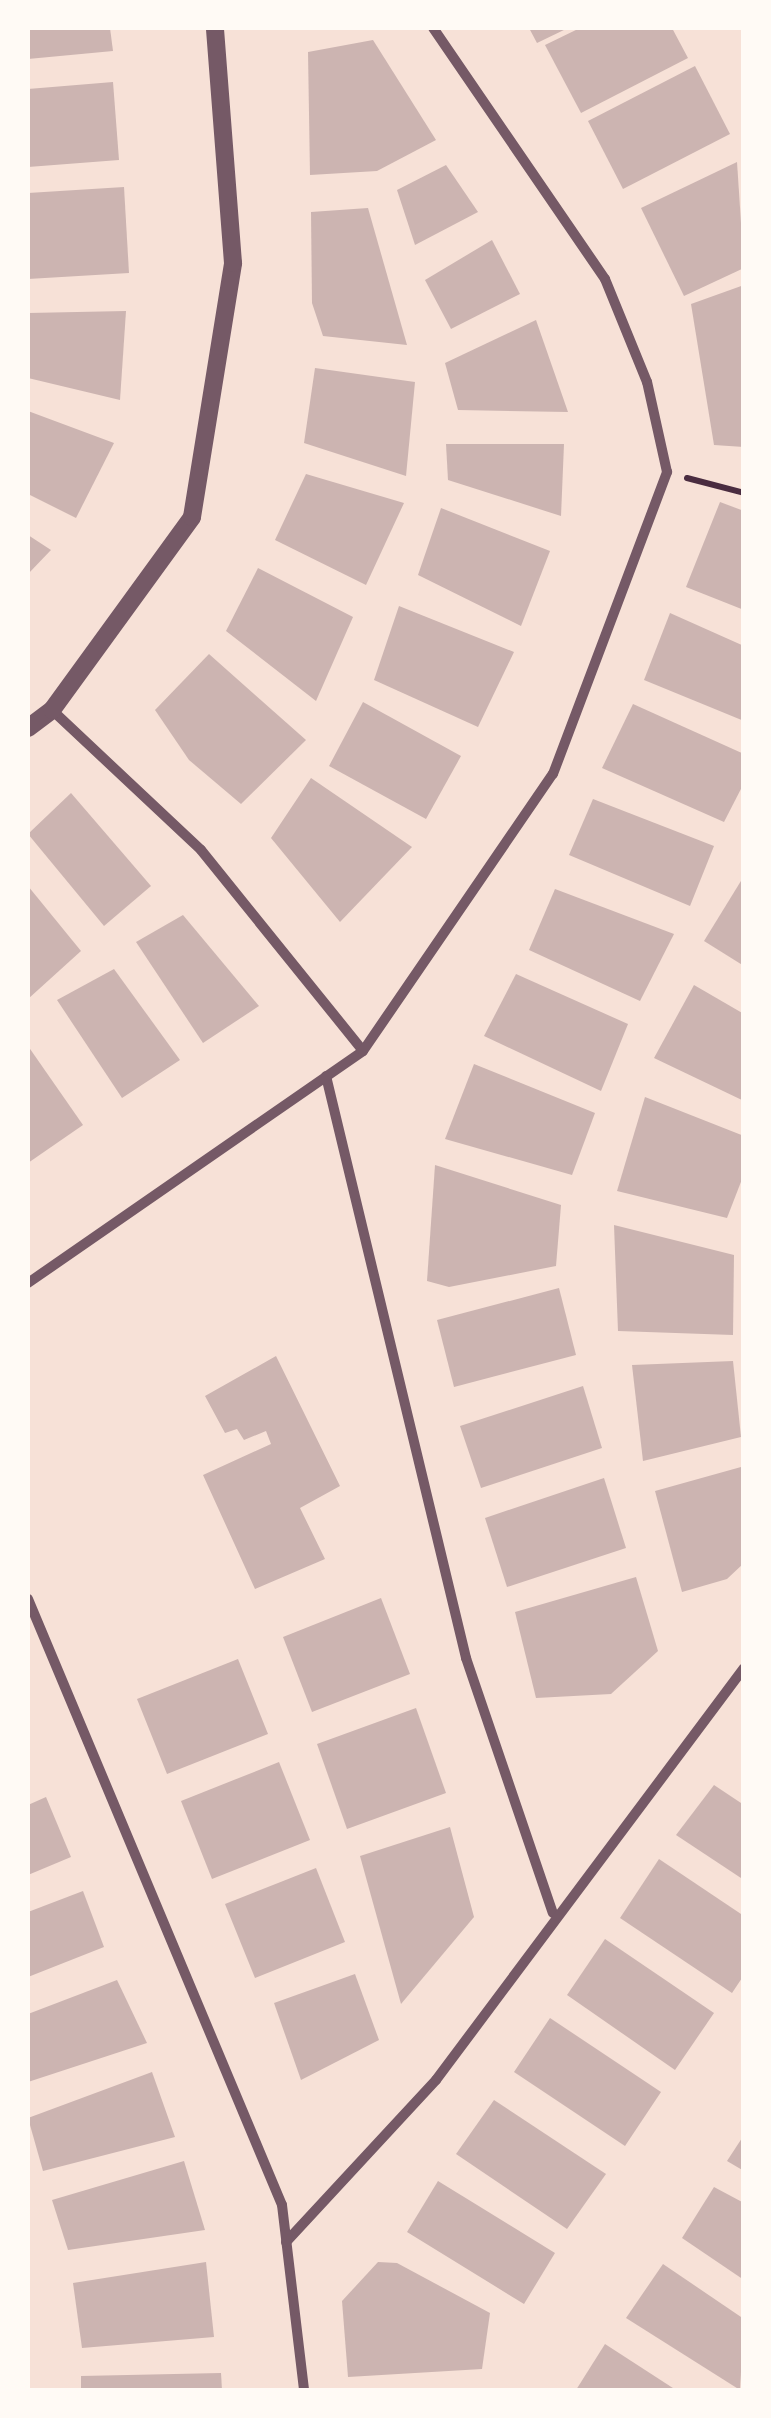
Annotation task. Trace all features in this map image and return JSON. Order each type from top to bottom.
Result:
[{"type":"street","points":[[28,728],[52,710],[192,517],[233,263],[216,28]]},
{"type":"street","points":[[28,1284],[362,1050],[553,774],[667,472],[647,382],[606,278],[433,28]]},
{"type":"street","points":[[52,710],[201,850],[362,1050]]},
{"type":"street","points":[[326,1076],[466,1658],[553,1913]]},
{"type":"street","points":[[28,1600],[282,2205],[304,2390]]},
{"type":"street","points":[[286,2242],[436,2080],[553,1913],[744,1668]]},
{"type":"path","points":[[667,472],[744,493]]},
{"type":"building","points":[[28,28],[110,28],[113,51],[28,59]]},
{"type":"building","points":[[529,28],[568,28],[537,43]]},
{"type":"building","points":[[580,28],[672,28],[688,58],[581,113],[545,45]]},
{"type":"building","points":[[373,40],[436,140],[377,171],[310,175],[308,52]]},
{"type":"building","points":[[695,66],[730,134],[623,189],[588,121]]},
{"type":"building","points":[[113,82],[119,160],[28,167],[28,89]]},
{"type":"building","points":[[737,162],[744,268],[684,296],[641,208]]},
{"type":"building","points":[[446,165],[478,212],[415,245],[397,190]]},
{"type":"building","points":[[124,187],[129,273],[28,279],[28,193]]},
{"type":"building","points":[[368,208],[407,345],[323,336],[312,303],[311,212]]},
{"type":"building","points":[[492,240],[520,294],[451,329],[425,280]]},
{"type":"building","points":[[744,285],[744,447],[714,445],[691,304]]},
{"type":"building","points":[[126,311],[120,400],[28,378],[28,313]]},
{"type":"building","points":[[536,320],[568,412],[458,410],[445,363]]},
{"type":"building","points":[[315,368],[415,382],[406,476],[304,443]]},
{"type":"building","points":[[28,411],[114,443],[76,518],[28,494]]},
{"type":"building","points":[[446,444],[564,444],[561,516],[448,480]]},
{"type":"building","points":[[306,474],[404,503],[366,585],[275,540]]},
{"type":"building","points":[[720,502],[744,511],[744,610],[686,587]]},
{"type":"building","points":[[441,508],[550,551],[521,626],[418,575]]},
{"type":"building","points":[[28,535],[51,550],[28,574]]},
{"type":"building","points":[[258,568],[353,617],[316,701],[226,631]]},
{"type":"building","points":[[399,606],[514,652],[478,727],[374,680]]},
{"type":"building","points":[[670,613],[744,646],[744,721],[644,680]]},
{"type":"building","points":[[209,654],[306,740],[241,804],[189,760],[155,710]]},
{"type":"building","points":[[363,702],[461,756],[426,819],[329,766]]},
{"type":"building","points":[[633,704],[744,754],[744,783],[724,822],[602,768]]},
{"type":"building","points":[[311,778],[412,847],[340,922],[271,838]]},
{"type":"building","points":[[71,793],[151,886],[104,926],[28,834]]},
{"type":"building","points":[[593,799],[714,846],[690,906],[569,855]]},
{"type":"building","points":[[744,876],[744,966],[704,941]]},
{"type":"building","points":[[28,886],[81,951],[28,999]]},
{"type":"building","points":[[555,889],[674,934],[640,1001],[529,950]]},
{"type":"building","points":[[183,915],[259,1006],[203,1043],[136,942]]},
{"type":"building","points":[[114,969],[180,1060],[122,1098],[57,1000]]},
{"type":"building","points":[[516,974],[628,1024],[601,1091],[484,1036]]},
{"type":"building","points":[[694,985],[744,1014],[744,1101],[654,1058]]},
{"type":"building","points":[[28,1046],[83,1125],[28,1163]]},
{"type":"building","points":[[474,1064],[595,1113],[572,1175],[445,1139]]},
{"type":"building","points":[[645,1097],[744,1136],[744,1174],[727,1218],[617,1191]]},
{"type":"building","points":[[435,1165],[561,1205],[556,1266],[449,1287],[427,1281]]},
{"type":"building","points":[[614,1225],[734,1255],[733,1335],[618,1331]]},
{"type":"building","points":[[559,1288],[576,1355],[454,1387],[437,1320]]},
{"type":"building","points":[[276,1356],[340,1486],[300,1508],[325,1559],[255,1589],[203,1475],[271,1444],[266,1431],[244,1440],[237,1429],[225,1433],[205,1396]]},
{"type":"building","points":[[733,1361],[741,1437],[643,1461],[632,1365]]},
{"type":"building","points":[[583,1386],[602,1448],[481,1488],[460,1426]]},
{"type":"building","points":[[741,1467],[744,1563],[727,1579],[682,1592],[655,1491]]},
{"type":"building","points":[[604,1478],[626,1548],[507,1587],[485,1518]]},
{"type":"building","points":[[636,1577],[658,1651],[611,1694],[536,1698],[515,1612]]},
{"type":"building","points":[[381,1598],[410,1674],[312,1712],[283,1637]]},
{"type":"building","points":[[238,1659],[268,1734],[167,1774],[137,1699]]},
{"type":"building","points":[[416,1708],[446,1793],[347,1829],[317,1744]]},
{"type":"building","points":[[279,1762],[310,1840],[212,1879],[181,1801]]},
{"type":"building","points":[[714,1785],[744,1805],[744,1880],[676,1835]]},
{"type":"building","points":[[46,1797],[71,1857],[28,1875],[28,1805]]},
{"type":"building","points":[[450,1827],[474,1917],[401,2004],[360,1856]]},
{"type":"building","points":[[659,1859],[744,1916],[744,1975],[732,1993],[620,1918]]},
{"type":"building","points":[[316,1868],[345,1942],[255,1978],[225,1904]]},
{"type":"building","points":[[83,1891],[104,1947],[28,1977],[28,1912]]},
{"type":"building","points":[[605,1939],[714,2013],[675,2070],[567,1995]]},
{"type":"building","points":[[355,1974],[379,2040],[301,2080],[274,2003]]},
{"type":"building","points":[[117,1980],[147,2043],[28,2082],[28,2014]]},
{"type":"building","points":[[550,2018],[661,2092],[625,2146],[514,2072]]},
{"type":"building","points":[[152,2072],[175,2137],[43,2171],[28,2118]]},
{"type":"building","points":[[494,2100],[606,2174],[567,2229],[456,2154]]},
{"type":"building","points":[[744,2135],[744,2171],[727,2161]]},
{"type":"building","points":[[184,2161],[205,2230],[68,2250],[52,2200]]},
{"type":"building","points":[[438,2181],[555,2253],[524,2304],[407,2232]]},
{"type":"building","points":[[714,2187],[744,2203],[744,2280],[682,2238]]},
{"type":"building","points":[[206,2262],[214,2337],[82,2348],[73,2283]]},
{"type":"building","points":[[378,2262],[397,2263],[490,2313],[482,2369],[348,2377],[342,2301]]},
{"type":"building","points":[[663,2264],[744,2319],[740,2390],[626,2318]]},
{"type":"building","points":[[605,2344],[676,2390],[576,2390]]},
{"type":"building","points":[[221,2373],[222,2390],[81,2390],[81,2376]]}]
